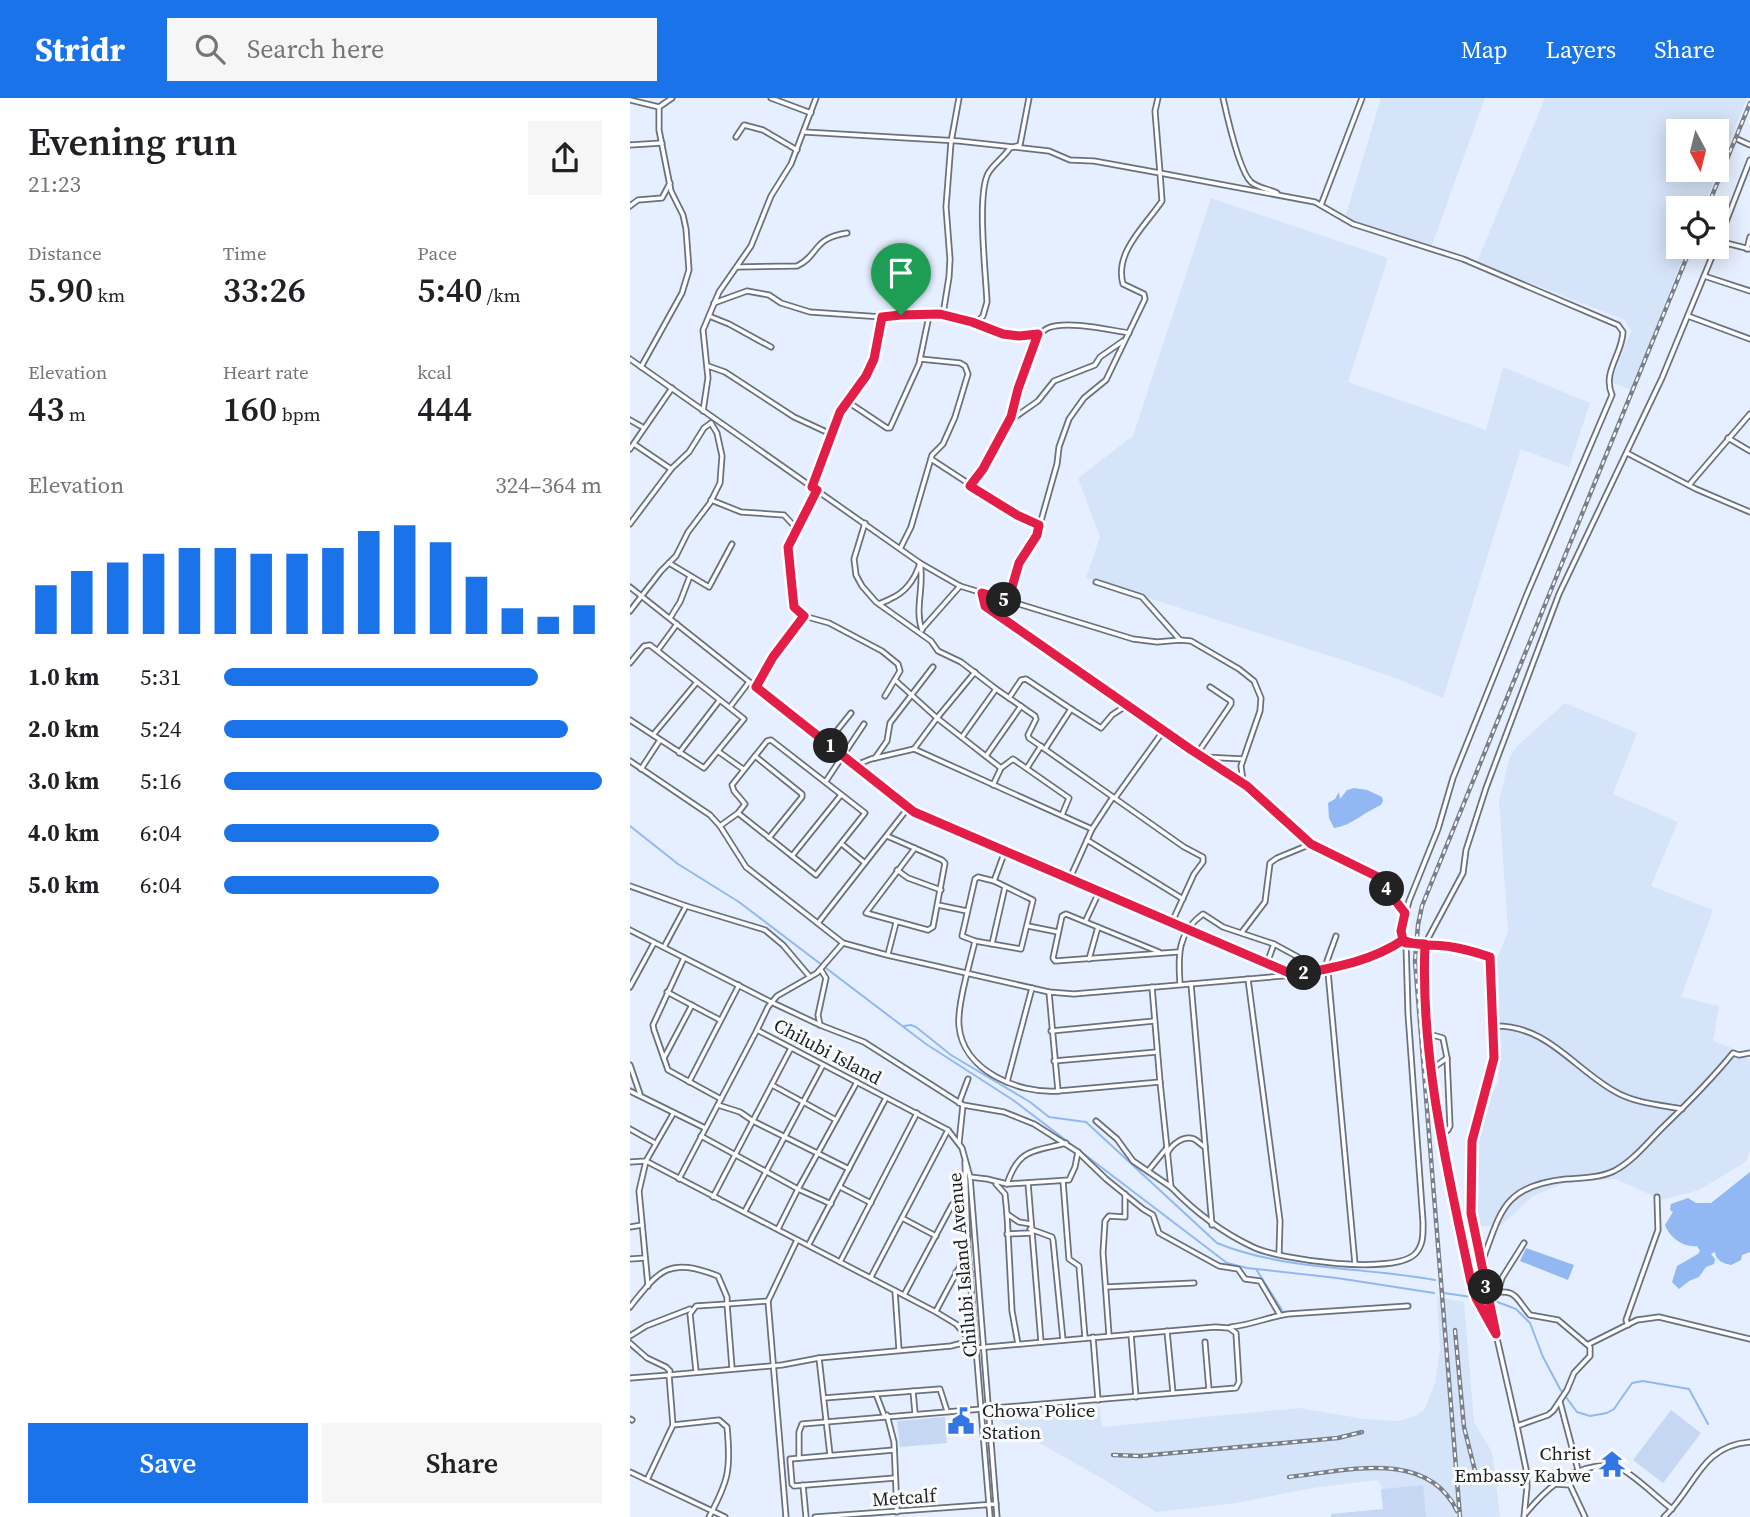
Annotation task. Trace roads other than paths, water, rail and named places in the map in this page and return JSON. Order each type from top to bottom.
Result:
[{"type":"street","points":[[630,100],[659,107],[672,98]]},
{"type":"street","points":[[771,98],[811,113]]},
{"type":"street","points":[[703,411],[708,366],[703,336],[709,316],[727,279],[737,268],[761,223],[771,196],[797,150],[816,98]]},
{"type":"street","points":[[940,314],[944,308],[949,277],[946,207],[951,142],[959,98]]},
{"type":"street","points":[[975,324],[983,316],[987,302],[983,191],[989,171],[1003,159],[1010,148],[1020,145],[1029,98]]},
{"type":"street","points":[[1008,601],[1019,563],[1037,535],[1049,496],[1059,447],[1069,419],[1084,398],[1106,380],[1145,296],[1123,284],[1123,269],[1130,242],[1162,201],[1156,111],[1158,98]]},
{"type":"street","points":[[1321,205],[1362,98]]},
{"type":"street","points":[[1222,99],[1234,143],[1248,178],[1253,184],[1280,195]]},
{"type":"street","points":[[641,366],[682,293],[689,270],[683,215],[673,195],[662,143],[659,107]]},
{"type":"street","points":[[736,137],[744,125],[763,130],[797,150]]},
{"type":"street","points":[[804,132],[1049,151],[1070,160],[1094,161],[1321,205],[1353,224],[1463,260],[1618,325],[1623,332],[1623,341],[1607,380],[1612,395],[1463,754],[1438,829],[1405,913],[1401,931],[1404,941],[1423,1235],[1418,1251],[1406,1259],[1381,1265],[1279,1255],[1255,1248],[1212,1225],[1171,1186],[1133,1161],[1117,1139],[1096,1121]]},
{"type":"street","points":[[1737,139],[1750,145]]},
{"type":"street","points":[[630,145],[662,143]]},
{"type":"street","points":[[1729,213],[1750,160]]},
{"type":"street","points":[[630,206],[638,200],[662,198],[671,181]]},
{"type":"street","points":[[737,268],[801,264],[824,240],[847,233]]},
{"type":"street","points":[[1729,246],[1748,249],[1750,237]]},
{"type":"street","points":[[1496,1334],[1476,1298],[1471,1282],[1440,1134],[1424,971],[1425,944],[1463,873],[1466,850],[1486,788],[1559,594],[1662,378],[1711,259]]},
{"type":"street","points":[[1704,276],[1750,291]]},
{"type":"street","points":[[714,303],[747,290],[769,295],[781,303],[810,312],[882,317],[940,314],[1013,336],[1038,334],[1051,327],[1068,326],[1129,333]]},
{"type":"street","points":[[709,316],[771,347]]},
{"type":"street","points":[[848,401],[890,428],[920,359],[929,316]]},
{"type":"street","points":[[1688,316],[1750,339]]},
{"type":"street","points":[[882,317],[874,359],[866,376],[840,412],[788,553],[794,607],[804,616],[829,623],[882,651],[900,667],[884,696]]},
{"type":"street","points":[[970,486],[983,469],[1009,421],[1038,334]]},
{"type":"street","points":[[1009,421],[1038,401],[1054,382],[1095,365],[1107,351],[1125,341]]},
{"type":"street","points":[[630,359],[713,420],[920,563],[960,586],[1133,639],[1157,642],[1191,641],[1245,673],[1254,681],[1261,698],[1260,711],[1241,766],[1243,780],[1247,786]]},
{"type":"street","points":[[900,547],[911,527],[930,459],[934,451],[943,444],[955,417],[968,374],[965,366],[960,363],[920,359]]},
{"type":"street","points":[[708,366],[725,372],[793,417],[833,435]]},
{"type":"street","points":[[630,449],[671,388]]},
{"type":"street","points":[[1689,485],[1750,414]]},
{"type":"street","points":[[630,420],[643,428]]},
{"type":"street","points":[[630,524],[713,420]]},
{"type":"street","points":[[630,611],[676,556],[720,482],[722,466],[713,420]]},
{"type":"street","points":[[1728,438],[1750,452]]},
{"type":"street","points":[[634,444],[671,470]]},
{"type":"street","points":[[1627,453],[1750,512]]},
{"type":"street","points":[[930,459],[1017,515],[1039,525]]},
{"type":"street","points":[[711,500],[741,513],[784,515],[796,528]]},
{"type":"street","points":[[864,523],[854,559],[855,570],[862,586],[879,604],[920,632],[938,651],[975,672],[1036,718],[1028,735],[1043,747],[1184,847],[1203,857],[1203,862],[1194,874],[1172,922]]},
{"type":"street","points":[[669,563],[707,587],[733,544]]},
{"type":"street","points":[[879,604],[891,599],[915,580],[920,563]]},
{"type":"street","points":[[920,563],[920,632]]},
{"type":"street","points":[[669,618],[680,602],[690,576]]},
{"type":"street","points":[[1096,582],[1142,597],[1180,640]]},
{"type":"street","points":[[920,632],[960,586]]},
{"type":"street","points":[[630,587],[908,808],[1296,974]]},
{"type":"street","points":[[982,593],[985,606],[995,614],[1247,786],[1311,844],[1376,876],[1405,913]]},
{"type":"street","points":[[756,687],[773,657],[804,616]]},
{"type":"street","points":[[658,650],[677,624]]},
{"type":"street","points":[[630,663],[647,644],[744,719],[704,768],[630,720]]},
{"type":"street","points":[[875,758],[887,741],[890,723],[933,667]]},
{"type":"street","points":[[915,749],[975,672]]},
{"type":"street","points":[[1009,698],[1021,680],[1026,679],[1101,728],[1127,704]]},
{"type":"street","points":[[895,680],[937,718],[1001,768]]},
{"type":"street","points":[[730,707],[749,681]]},
{"type":"street","points":[[653,735],[696,682]]},
{"type":"street","points":[[1200,755],[1231,704],[1231,701],[1210,687]]},
{"type":"street","points":[[962,737],[996,689]]},
{"type":"street","points":[[679,752],[719,701]]},
{"type":"street","points":[[986,756],[1021,706]]},
{"type":"street","points":[[1027,768],[1071,709]]},
{"type":"street","points":[[827,743],[851,713]]},
{"type":"street","points":[[826,781],[864,724]]},
{"type":"street","points":[[1070,878],[1092,829],[1164,730]]},
{"type":"street","points":[[641,769],[660,740]]},
{"type":"street","points":[[720,826],[738,813],[744,804],[732,785],[767,741],[771,740],[865,813],[816,875],[738,813]]},
{"type":"street","points":[[856,765],[915,749],[1092,829]]},
{"type":"street","points":[[719,752],[743,769]]},
{"type":"street","points":[[1200,755],[1243,759]]},
{"type":"street","points":[[755,757],[802,794],[769,838]]},
{"type":"street","points":[[993,785],[1001,768],[1008,760],[1013,759],[1069,798],[1062,815]]},
{"type":"street","points":[[630,761],[710,815],[746,867],[844,943],[887,956],[1049,992],[1074,993],[1248,979],[1328,969],[1383,951],[1404,941],[1450,946],[1490,957],[1494,1065],[1479,1109],[1472,1141],[1471,1213],[1526,1469],[1525,1516]]},
{"type":"street","points":[[792,856],[841,795]]},
{"type":"street","points":[[818,923],[908,808]]},
{"type":"street","points":[[887,836],[915,848],[945,863],[931,929],[896,923],[867,914],[866,911],[915,848]]},
{"type":"street","points":[[1087,839],[1183,899]]},
{"type":"street","points":[[842,844],[865,863]]},
{"type":"street","points":[[1242,932],[1264,905],[1270,863],[1311,844]]},
{"type":"street","points":[[994,881],[1005,851]]},
{"type":"street","points":[[897,870],[908,878],[941,890]]},
{"type":"street","points":[[981,877],[1005,887],[1033,900],[1021,949],[962,936],[975,879],[981,877]]},
{"type":"street","points":[[630,886],[765,930],[783,945],[810,977]]},
{"type":"street","points":[[992,944],[1005,887]]},
{"type":"street","points":[[1086,920],[1099,892]]},
{"type":"street","points":[[938,905],[967,911]]},
{"type":"street","points":[[664,947],[686,906]]},
{"type":"street","points":[[1159,952],[1086,920],[1064,914],[1053,960],[1178,952]]},
{"type":"street","points":[[1180,985],[1178,952],[1188,930],[1203,914],[1223,927],[1274,944],[1298,957],[1296,974]]},
{"type":"street","points":[[887,956],[896,923]]},
{"type":"street","points":[[1028,926],[1058,932]]},
{"type":"street","points":[[1089,959],[1098,927]]},
{"type":"street","name":"Chilubi Island","points":[[630,930],[771,1002],[757,1030],[948,1130],[959,1143],[965,1160]]},
{"type":"street","points":[[1336,936],[1328,954],[1328,969],[1355,1264]]},
{"type":"street","points":[[975,941],[959,1017],[961,1036],[978,1066],[1033,1092],[1160,1082]]},
{"type":"street","points":[[630,987],[632,976],[654,943]]},
{"type":"street","points":[[844,943],[821,969],[776,996],[771,1002],[864,1042],[961,1104],[1004,1112],[1023,1119],[1066,1143],[1143,1209],[1155,1216],[1159,1233],[1219,1266],[1238,1269],[1245,1279],[1259,1280],[1280,1315]]},
{"type":"street","points":[[1267,963],[1274,944]]},
{"type":"street","points":[[684,958],[653,1025],[671,1073],[721,1098]]},
{"type":"street","points":[[820,1025],[818,1015],[826,978],[821,969]]},
{"type":"street","points":[[1248,979],[1280,1221],[1279,1255]]},
{"type":"street","points":[[1191,984],[1205,1147],[1209,1166],[1212,1225]]},
{"type":"street","points":[[688,1082],[739,985]]},
{"type":"street","points":[[1152,987],[1171,1186]]},
{"type":"street","points":[[1007,1082],[1032,988]]},
{"type":"street","points":[[667,992],[720,1020]]},
{"type":"street","points":[[1049,992],[1058,1091]]},
{"type":"street","points":[[664,1058],[692,1005]]},
{"type":"street","points":[[1051,1031],[1154,1021]]},
{"type":"street","points":[[1494,1026],[1517,1027],[1536,1034],[1606,1087],[1626,1097],[1682,1109]]},
{"type":"street","points":[[679,1179],[757,1030]]},
{"type":"street","points":[[1429,1034],[1443,1038],[1447,1058],[1450,1126],[1440,1134]]},
{"type":"street","points":[[713,1197],[791,1048]]},
{"type":"street","points":[[1054,1061],[1157,1052]]},
{"type":"street","points":[[1481,1264],[1498,1215],[1509,1200],[1546,1183],[1612,1171],[1635,1156],[1732,1053],[1750,1053]]},
{"type":"street","points":[[1433,1068],[1447,1058]]},
{"type":"street","points":[[630,1065],[641,1096]]},
{"type":"street","points":[[745,1212],[823,1065]]},
{"type":"street","points":[[630,1083],[635,1079]]},
{"type":"street","points":[[959,1143],[961,1104],[968,1079]]},
{"type":"street","points":[[778,1229],[857,1082]]},
{"type":"street","points":[[772,1086],[836,1120]]},
{"type":"street","points":[[630,1091],[705,1128]]},
{"type":"street","points":[[808,1245],[886,1098]]},
{"type":"street","points":[[718,1105],[740,1112],[849,1169]]},
{"type":"street","points":[[840,1262],[917,1113]]},
{"type":"street","points":[[648,1286],[639,1184],[646,1161],[673,1114]]},
{"type":"street","points":[[630,1129],[655,1143]]},
{"type":"street","points":[[871,1278],[948,1130]]},
{"type":"street","points":[[701,1136],[831,1204]]},
{"type":"street","points":[[1148,1171],[1174,1144],[1194,1139],[1205,1147]]},
{"type":"street","points":[[1007,1184],[1015,1164],[1023,1156],[1066,1143]]},
{"type":"street","points":[[970,1177],[987,1178],[1007,1184],[1069,1181],[1077,1152]]},
{"type":"street","name":"Chilubi Island Avenue","points":[[965,1160],[970,1177],[997,1517]]},
{"type":"street","name":"Chilubi Island Avenue","points":[[965,1160],[968,1252],[990,1517]]},
{"type":"street","points":[[630,1162],[646,1161],[936,1312],[956,1324],[976,1348],[1229,1328],[1280,1315],[1408,1306]]},
{"type":"street","points":[[993,1181],[1005,1194],[1012,1311],[1018,1344]]},
{"type":"street","points":[[1062,1181],[1069,1259],[1079,1266],[1085,1338]]},
{"type":"street","points":[[1028,1183],[1041,1342]]},
{"type":"street","points":[[840,1187],[871,1203]]},
{"type":"street","points":[[904,1295],[952,1205],[965,1192]]},
{"type":"street","points":[[1109,1336],[1102,1253],[1105,1221],[1109,1216],[1125,1217],[1125,1192]]},
{"type":"street","points":[[1628,1325],[1626,1320],[1658,1230],[1657,1197]]},
{"type":"street","points":[[1007,1213],[1031,1229],[1052,1237],[1063,1340]]},
{"type":"street","points":[[902,1218],[936,1236]]},
{"type":"street","points":[[630,1227],[642,1225]]},
{"type":"street","points":[[1007,1234],[1031,1229]]},
{"type":"street","points":[[786,1517],[768,1301],[797,1240]]},
{"type":"street","points":[[1498,1292],[1506,1269],[1524,1243]]},
{"type":"street","points":[[936,1312],[968,1252]]},
{"type":"street","points":[[630,1259],[645,1258]]},
{"type":"street","points":[[630,1307],[656,1276],[670,1267],[702,1270],[718,1276],[727,1297],[732,1368]]},
{"type":"street","points":[[956,1272],[970,1272]]},
{"type":"street","points":[[1106,1287],[1194,1283]]},
{"type":"street","points":[[895,1291],[899,1350]]},
{"type":"street","points":[[1487,1293],[1509,1293],[1518,1297],[1530,1315],[1558,1320],[1588,1344],[1590,1356],[1574,1373],[1567,1390],[1548,1415],[1517,1426]]},
{"type":"street","points":[[630,1296],[641,1295]]},
{"type":"street","points":[[630,1336],[646,1326],[701,1305],[768,1301]]},
{"type":"street","points":[[692,1308],[690,1314],[696,1371]]},
{"type":"street","points":[[1588,1344],[1636,1320],[1659,1317],[1750,1339]]},
{"type":"street","points":[[799,1458],[800,1424],[1233,1389],[1239,1385],[1236,1334],[1229,1328]]},
{"type":"street","points":[[1167,1331],[1173,1393]]},
{"type":"street","points":[[1131,1334],[1136,1397]]},
{"type":"street","points":[[1093,1337],[1098,1400]]},
{"type":"street","points":[[630,1378],[782,1365],[819,1358],[951,1346],[970,1341]]},
{"type":"street","points":[[1205,1342],[1209,1390]]},
{"type":"street","points":[[630,1343],[647,1358],[666,1367],[669,1375],[673,1424],[648,1480]]},
{"type":"street","points":[[819,1358],[830,1455]]},
{"type":"street","points":[[824,1398],[942,1389],[947,1411]]},
{"type":"street","points":[[913,1391],[915,1413]]},
{"type":"street","points":[[876,1394],[893,1434],[897,1512]]},
{"type":"street","points":[[1561,1398],[1578,1470]]},
{"type":"street","points":[[673,1424],[719,1420],[726,1424],[729,1471],[722,1494],[709,1517]]},
{"type":"street","points":[[1664,1517],[1712,1455],[1728,1446],[1750,1442]]},
{"type":"street","points":[[894,1450],[790,1459],[793,1486],[895,1478]]},
{"type":"street","points":[[1525,1516],[1552,1485],[1578,1470],[1616,1466],[1672,1509]]},
{"type":"street","points":[[630,1472],[725,1517]]},
{"type":"street","points":[[782,1476],[791,1474]]},
{"type":"street","points":[[803,1485],[806,1517]]},
{"type":"street","points":[[1552,1485],[1570,1485],[1585,1517]]},
{"type":"street","points":[[1526,1495],[1539,1497]]},
{"type":"street","name":"Metcalf","points":[[815,1517],[996,1504]]},
{"type":"street","points":[[928,1509],[929,1517]]},
{"type":"water","points":[[1347,790],[1367,790],[1382,797],[1383,801],[1381,805],[1353,821],[1334,828],[1329,818],[1328,803],[1335,799],[1339,792],[1340,799]]},
{"type":"water","points":[[1750,1172],[1750,1252],[1731,1265],[1718,1260],[1715,1252],[1711,1254],[1715,1259],[1714,1264],[1706,1267],[1699,1277],[1679,1289],[1672,1282],[1677,1266],[1700,1251],[1697,1246],[1678,1241],[1670,1234],[1665,1225],[1673,1212],[1670,1210],[1671,1204],[1688,1198],[1696,1203],[1711,1203]]},
{"type":"water","points":[[1526,1248],[1574,1265],[1568,1280],[1520,1261]]},
{"type":"waterway","points":[[630,826],[678,864],[739,902],[926,1044],[1013,1100],[1227,1263],[1434,1293]]},
{"type":"waterway","points":[[904,1026],[916,1027],[951,1055],[1030,1102],[1049,1117],[1086,1122],[1217,1243],[1242,1252],[1296,1263],[1435,1280]]},
{"type":"waterway","points":[[1256,1269],[1282,1310]]},
{"type":"waterway","points":[[1444,1293],[1471,1297]]},
{"type":"waterway","points":[[1480,1299],[1486,1300]]},
{"type":"waterway","points":[[1492,1300],[1516,1309],[1530,1323],[1543,1357],[1560,1389],[1577,1412],[1590,1416],[1607,1413],[1614,1409],[1632,1383],[1643,1381],[1689,1389],[1708,1424]]},
{"type":"railway","points":[[1712,196],[1750,103]]},
{"type":"railway","points":[[1460,1517],[1415,961],[1418,925],[1422,906],[1686,259]]},
{"type":"railway","points":[[1455,1330],[1464,1427],[1477,1479]]},
{"type":"railway","points":[[1113,1455],[1140,1456],[1338,1438],[1362,1432]]},
{"type":"railway","points":[[1289,1477],[1359,1469],[1405,1471],[1426,1478],[1443,1491],[1457,1511]]},
{"type":"place","name":"Chowa Police Station","points":[[961,1421]]},
{"type":"place","name":"Christ Embassy Kabwe","points":[[1612,1464]]}]
